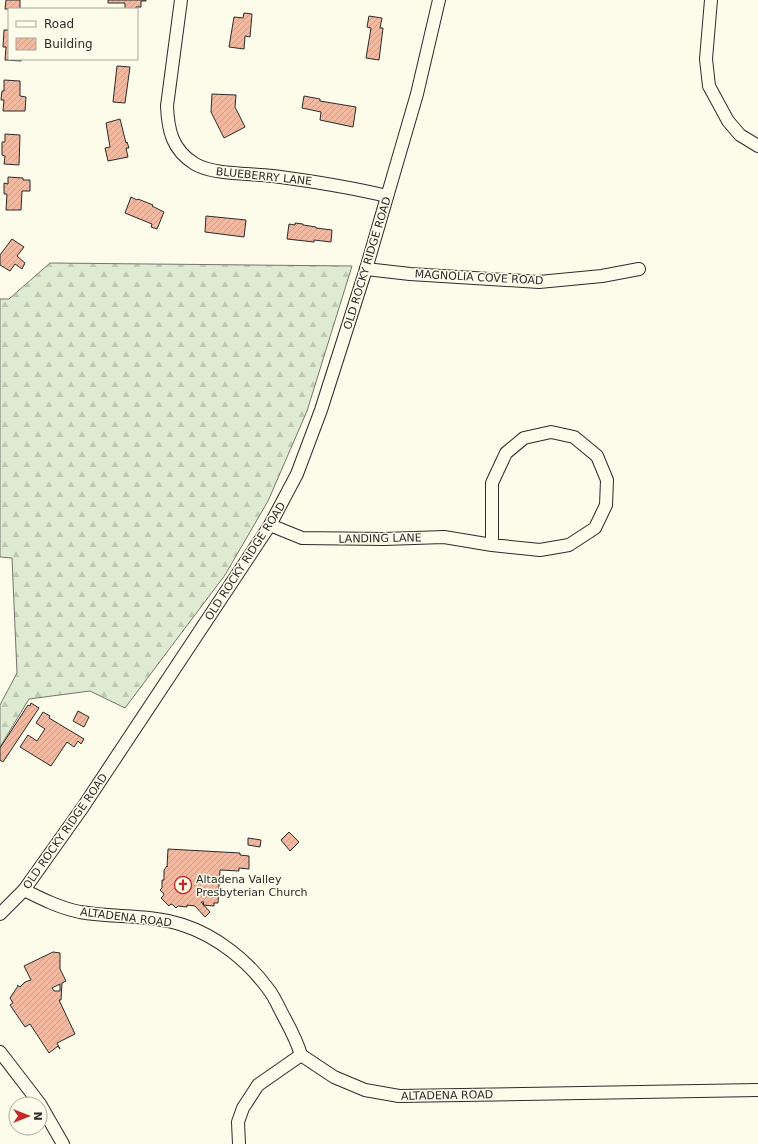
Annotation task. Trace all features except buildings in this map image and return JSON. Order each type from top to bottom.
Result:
[{"type":"street","name":"BLUEBERRY LANE","points":[[180,0],[170,78],[168,117],[170,135],[179,149],[193,163],[202,168],[214,171],[319,182],[387,196]]},
{"type":"street","name":"OLD ROCKY RIDGE ROAD","points":[[0,914],[24,890],[84,807],[270,525],[290,488],[308,446],[321,410],[366,269],[417,94],[439,0]]},
{"type":"street","points":[[711,0],[706,59],[709,86],[728,121],[740,135],[758,146]]},
{"type":"street","name":"MAGNOLIA COVE ROAD","points":[[366,269],[410,274],[539,282],[602,276],[639,269]]},
{"type":"street","name":"LANDING LANE","points":[[270,525],[302,538],[376,539],[444,537],[492,545],[540,550],[569,545],[595,528],[606,505],[607,480],[597,456],[574,437],[551,432],[524,438],[506,453],[492,483],[492,545]]},
{"type":"street","name":"ALTADENA ROAD","points":[[24,890],[52,904],[80,912],[153,919],[183,924],[206,934],[224,945],[245,962],[269,990],[297,1041],[301,1055],[334,1077],[365,1090],[399,1096],[758,1090]]},
{"type":"street","points":[[0,1052],[40,1104],[63,1144]]},
{"type":"street","points":[[239,1144],[238,1122],[243,1108],[258,1085],[301,1055]]},
{"type":"green space","points":[[50,263],[352,266],[307,411],[268,501],[225,575],[125,708],[90,691],[29,699],[0,747],[0,705],[17,673],[12,558],[0,557],[0,299],[9,299]]},
{"type":"place","name":"Altadena Valley Presbyterian Church","points":[[183,885]]}]
